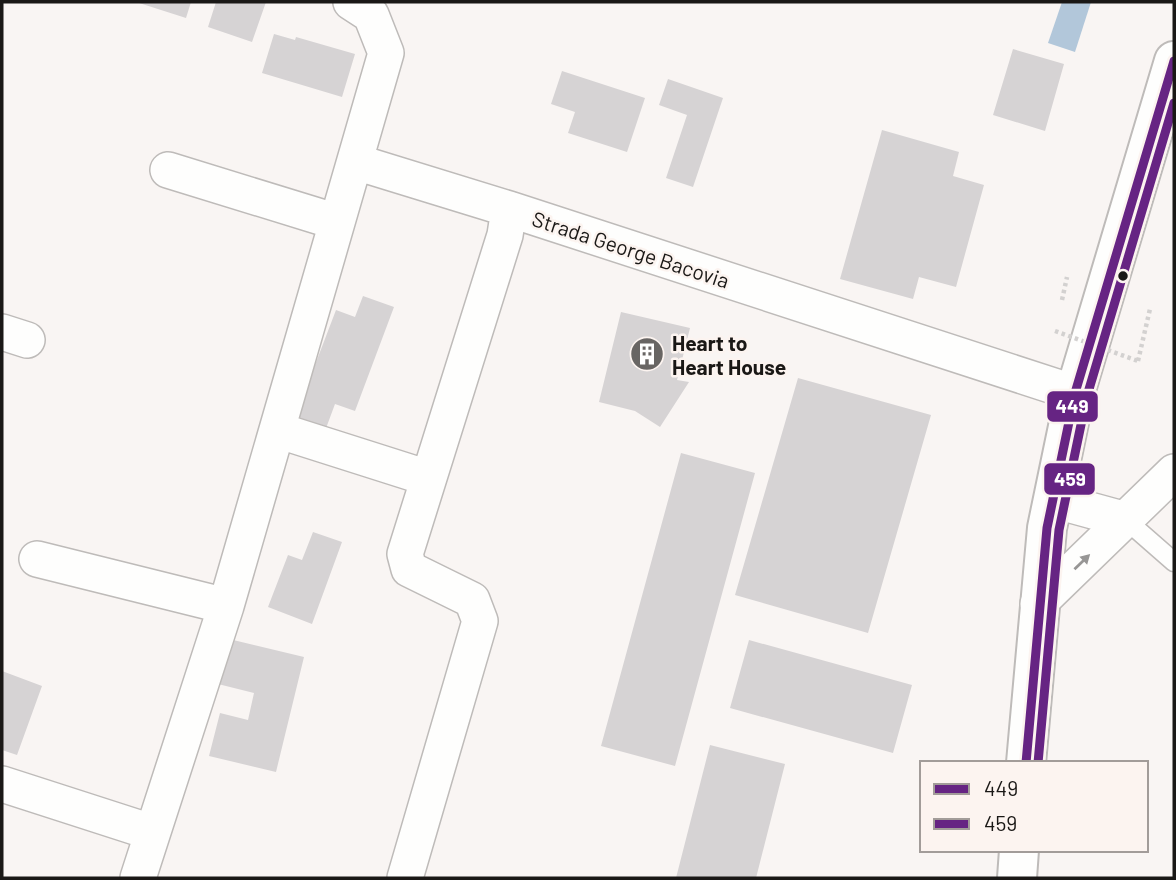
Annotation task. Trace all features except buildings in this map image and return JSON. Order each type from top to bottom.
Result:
[{"type":"main road","points":[[1026,761],[1038,604],[1053,500],[1075,393],[1174,61]]},
{"type":"main road","points":[[1017,878],[1019,852]]},
{"type":"street","points":[[138,878],[226,606],[386,53],[380,31],[371,15],[351,2]]},
{"type":"street","name":"Strada George Bacovia","points":[[356,162],[1075,393]]},
{"type":"street","points":[[168,170],[337,222]]},
{"type":"street","points":[[405,878],[480,621],[472,600],[410,569],[405,554],[505,235],[509,209]]},
{"type":"street","points":[[277,430],[428,478]]},
{"type":"street","points":[[1038,604],[1174,472]]},
{"type":"street","points":[[1053,500],[1126,520]]},
{"type":"street","points":[[37,559],[226,606]]},
{"type":"street","points":[[2,784],[151,832]]},
{"type":"lane","points":[[1126,520],[1174,562]]},
{"type":"path","points":[[1055,331],[1138,361],[1150,309]]},
{"type":"water","points":[[1062,2],[1091,2],[1075,52],[1048,43]]},
{"type":"transit line","name":"449","points":[[1026,761],[1047,528],[1075,393],[1174,61]]},
{"type":"transit line","name":"459","points":[[1038,761],[1059,530],[1087,396],[1174,103]]},
{"type":"place","name":"Heart to Heart House","points":[[647,354]]}]
